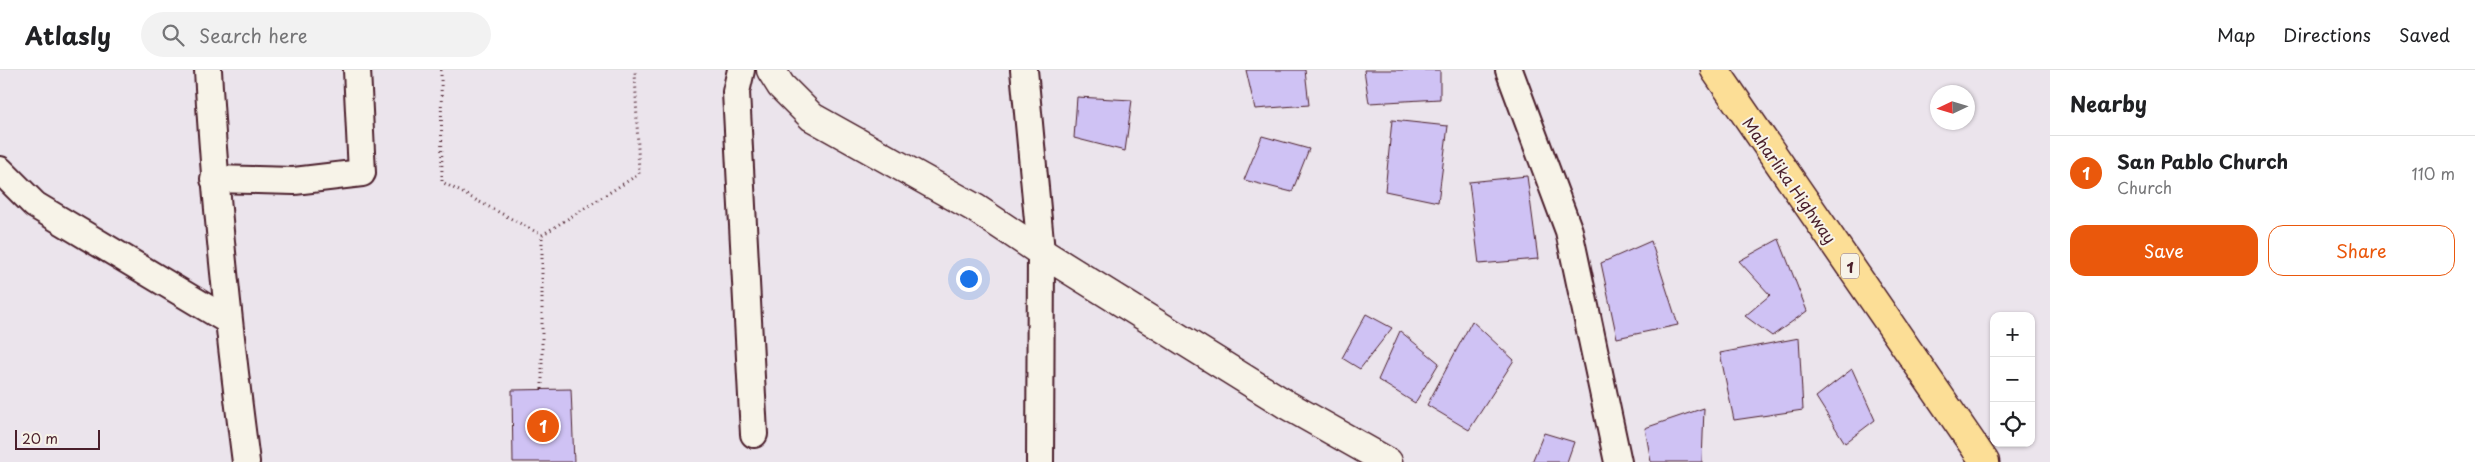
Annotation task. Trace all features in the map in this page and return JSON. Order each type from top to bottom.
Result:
[{"type":"highway","name":"Maharlika Highway","points":[[1715,70],[1985,462]]},
{"type":"street","points":[[208,70],[214,179],[227,320],[246,462]]},
{"type":"street","points":[[214,179],[294,181],[362,173],[357,70]]},
{"type":"street","points":[[742,70],[736,92],[754,434]]},
{"type":"street","points":[[771,70],[781,86],[812,118],[975,208],[1286,405],[1388,462]]},
{"type":"street","points":[[1024,70],[1042,252],[1040,462]]},
{"type":"street","points":[[1509,70],[1569,232],[1618,462]]},
{"type":"street","points":[[0,170],[35,205],[227,320]]},
{"type":"path","points":[[441,70],[442,182],[542,235]]},
{"type":"path","points":[[542,235],[638,174],[635,70]]},
{"type":"path","points":[[542,235],[542,390]]},
{"type":"building","points":[[1246,70],[1305,70],[1309,105],[1255,109]]},
{"type":"building","points":[[1364,70],[1440,70],[1440,99],[1369,103]]},
{"type":"building","points":[[1077,97],[1132,100],[1125,151],[1074,138]]},
{"type":"building","points":[[1392,120],[1448,126],[1438,202],[1385,191]]},
{"type":"building","points":[[1262,136],[1309,149],[1292,192],[1244,180]]},
{"type":"building","points":[[1527,176],[1538,259],[1479,264],[1469,182]]},
{"type":"building","points":[[1779,239],[1807,311],[1772,336],[1745,316],[1770,295],[1739,261]]},
{"type":"building","points":[[1651,241],[1678,325],[1617,338],[1601,263]]},
{"type":"building","points":[[1366,314],[1392,328],[1360,369],[1342,358]]},
{"type":"building","points":[[1472,321],[1514,360],[1469,430],[1427,405]]},
{"type":"building","points":[[1400,331],[1439,363],[1415,403],[1378,380]]},
{"type":"building","points":[[1799,338],[1803,410],[1734,420],[1720,353]]},
{"type":"building","points":[[1852,369],[1875,420],[1845,443],[1816,397]]},
{"type":"building","points":[[571,389],[574,462],[513,462],[512,390]]},
{"type":"building","points":[[1704,408],[1702,462],[1651,462],[1645,428]]},
{"type":"building","points":[[1544,433],[1574,442],[1567,462],[1532,462]]},
{"type":"place","name":"San Pablo Church","points":[[543,426]]}]
